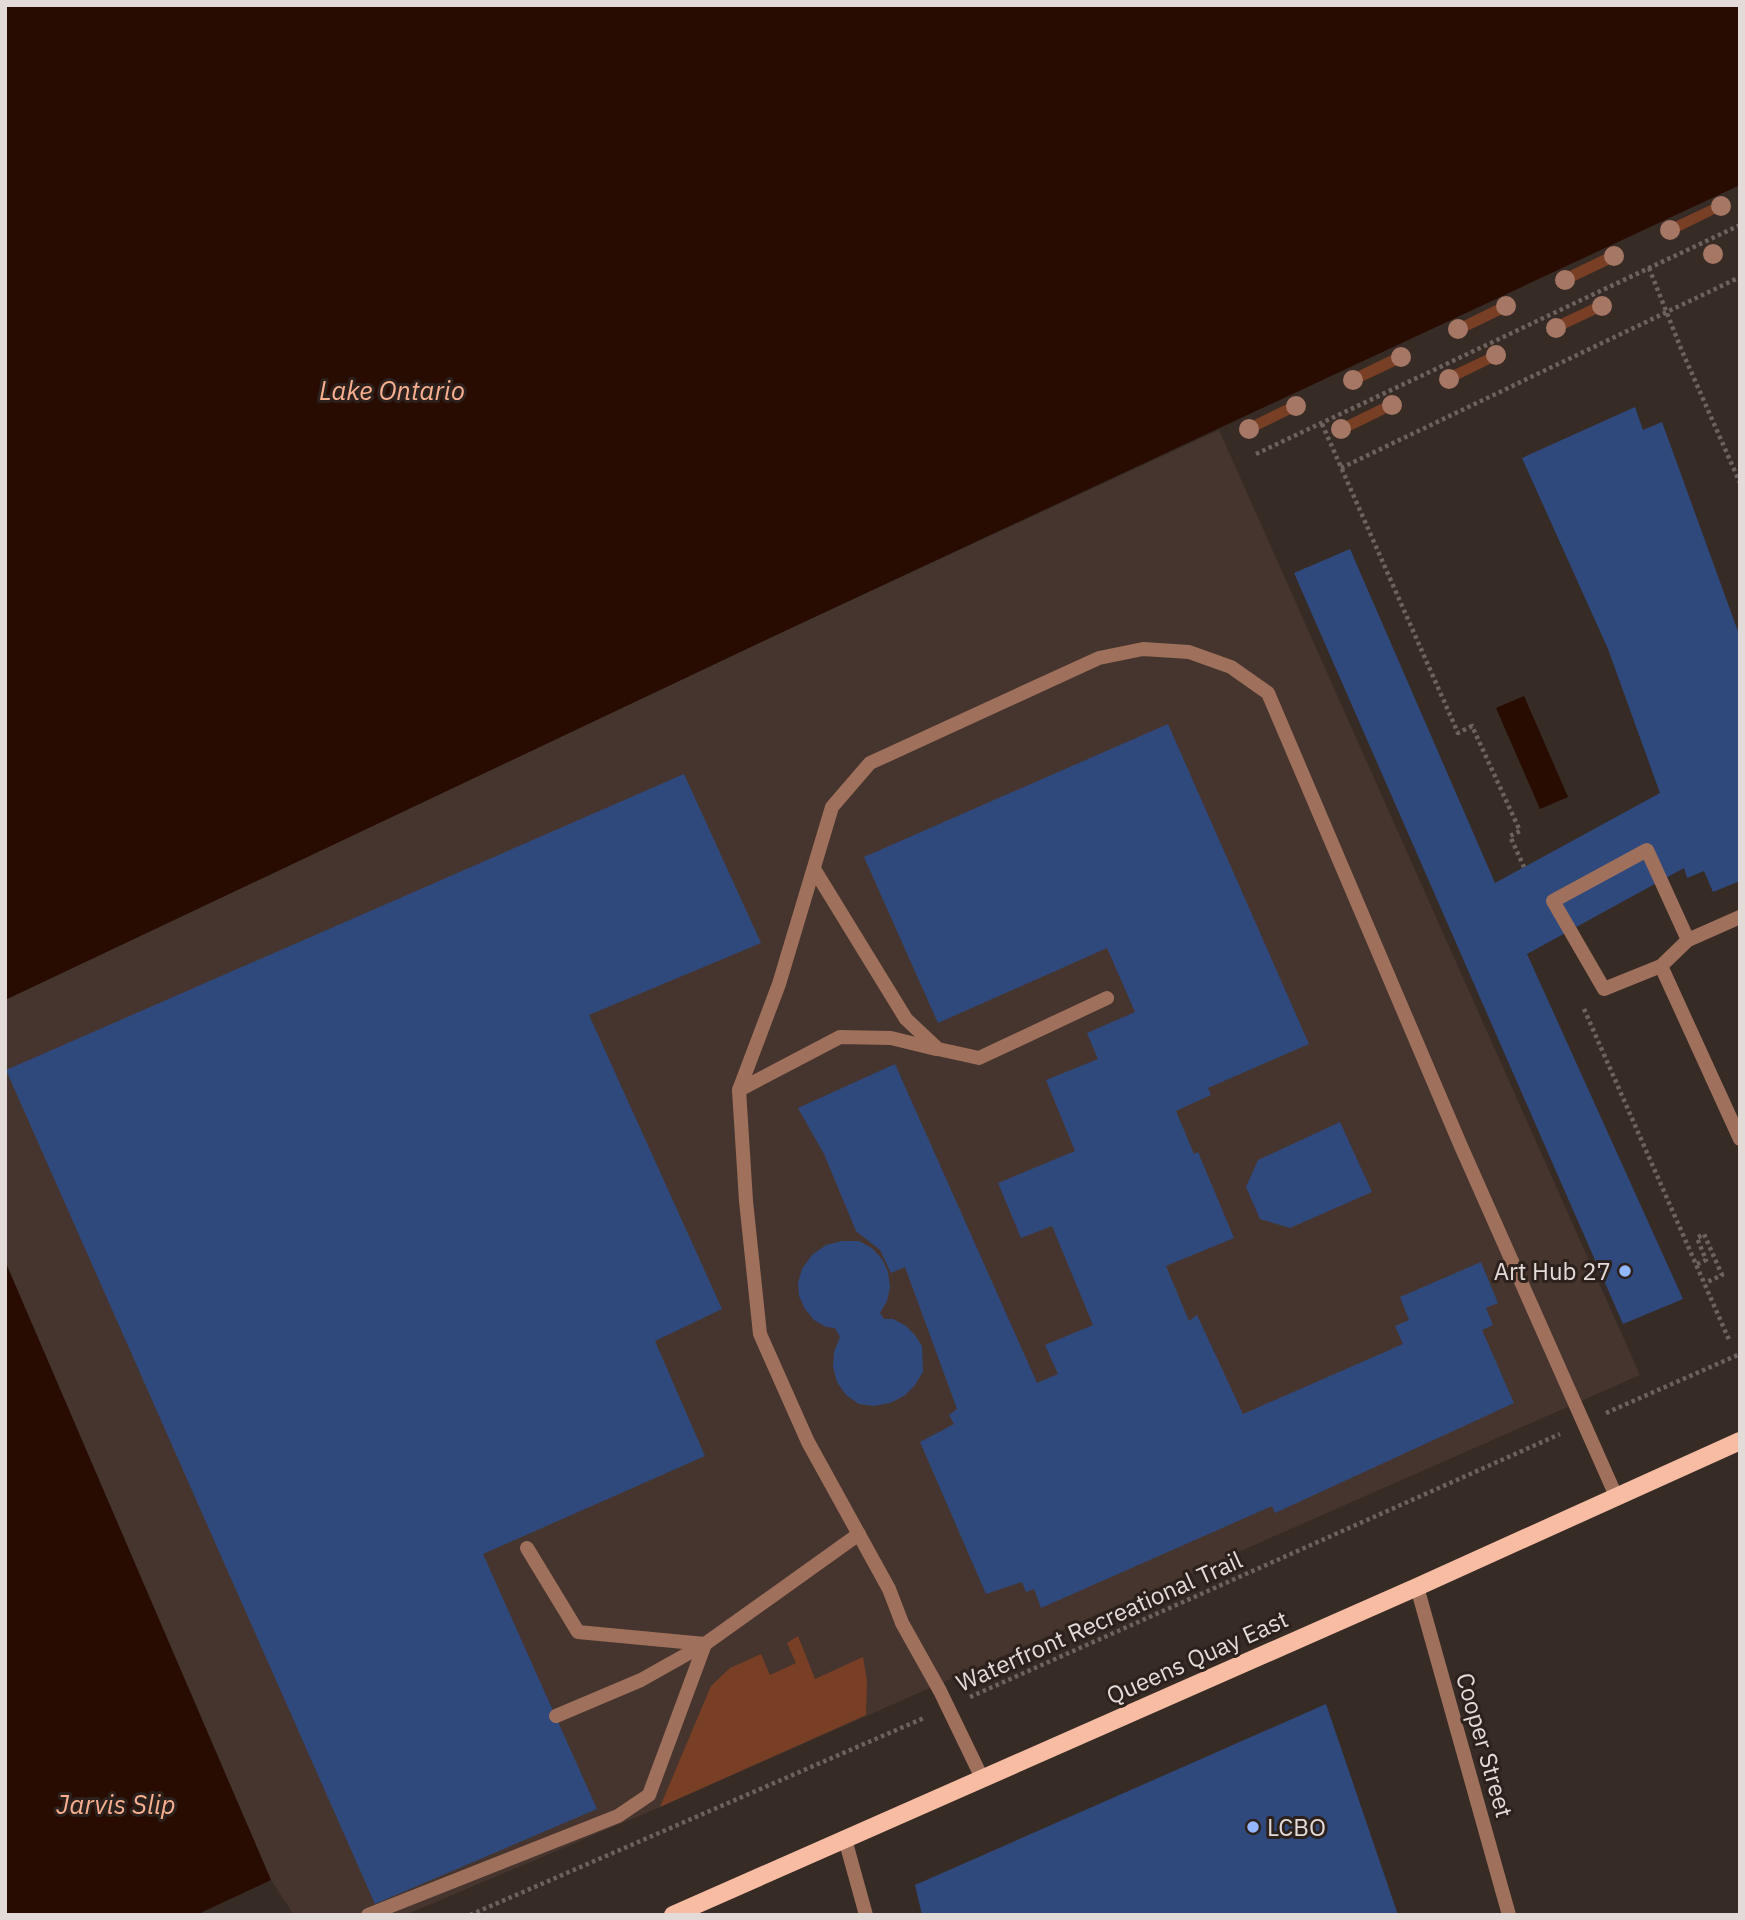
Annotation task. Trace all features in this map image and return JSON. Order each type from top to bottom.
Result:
[{"type":"main road","name":"Queens Quay East","points":[[673,1915],[1417,1587],[1740,1441]]},
{"type":"street","points":[[982,1778],[948,1707],[902,1623],[889,1589],[808,1442],[760,1334],[740,1090],[779,984],[832,807],[870,763],[1099,657],[1143,649],[1189,652],[1231,667],[1268,693],[1460,1144],[1616,1496]]},
{"type":"street","points":[[1688,940],[1647,850],[1553,901],[1604,989],[1661,966],[1688,940],[1740,917]]},
{"type":"street","points":[[814,869],[906,1019],[938,1049]]},
{"type":"street","points":[[1661,966],[1740,1139]]},
{"type":"street","points":[[740,1090],[839,1037],[891,1038],[979,1058],[1107,998]]},
{"type":"street","points":[[556,1716],[640,1679],[705,1644],[859,1534]]},
{"type":"street","points":[[527,1548],[579,1632],[705,1644]]},
{"type":"street","name":"Cooper Street","points":[[1417,1587],[1509,1915]]},
{"type":"street","points":[[368,1915],[618,1816],[649,1796],[705,1644]]},
{"type":"street","points":[[845,1839],[866,1915]]},
{"type":"path","points":[[1256,454],[1740,225]]},
{"type":"path","points":[[1649,268],[1740,483]]},
{"type":"path","points":[[1341,468],[1740,277]]},
{"type":"path","points":[[1322,424],[1458,733],[1472,726],[1515,819],[1520,831],[1510,836],[1524,867]]},
{"type":"path","points":[[1604,989],[1580,998],[1730,1342]]},
{"type":"path","points":[[1697,1264],[1706,1260],[1697,1238],[1704,1234],[1722,1275],[1705,1283]]},
{"type":"path","name":"Waterfront Recreational Trail","points":[[470,1915],[948,1707],[1740,1354]]},
{"type":"shaded area","points":[[1719,201],[1725,202],[1725,209],[1670,236],[1665,235],[1663,231],[1666,226]]},
{"type":"shaded area","points":[[1613,250],[1619,251],[1619,260],[1559,286],[1556,281],[1559,276]]},
{"type":"shaded area","points":[[1603,299],[1609,300],[1609,308],[1554,334],[1549,333],[1547,329],[1550,324]]},
{"type":"shaded area","points":[[1506,300],[1512,301],[1513,309],[1457,336],[1450,331],[1453,326]]},
{"type":"shaded area","points":[[1402,350],[1408,351],[1408,360],[1353,386],[1345,381],[1348,376]]},
{"type":"shaded area","points":[[1496,350],[1502,350],[1502,358],[1447,385],[1442,384],[1440,380],[1443,375]]},
{"type":"shaded area","points":[[1391,399],[1399,403],[1397,408],[1342,435],[1337,434],[1335,430],[1338,425]]},
{"type":"shaded area","points":[[1295,400],[1301,401],[1301,409],[1246,436],[1241,435],[1239,431],[1242,426]]},
{"type":"shaded area","points":[[1219,430],[1640,1375],[660,1807],[405,1915],[294,1915],[271,1880],[5,1261],[5,1000],[789,629]]},
{"type":"shaded area","points":[[798,1636],[815,1679],[863,1657],[867,1681],[866,1715],[660,1807],[711,1686],[730,1668],[761,1654],[770,1675],[796,1663],[787,1643]]},
{"type":"water","name":"Lake Ontario","points":[[5,5],[1740,5],[1740,185],[789,629],[5,1000]]},
{"type":"water","points":[[1524,696],[1568,797],[1540,809],[1496,708]]},
{"type":"water","name":"Jarvis Slip","points":[[5,1261],[271,1880],[196,1915],[5,1915]]},
{"type":"building","points":[[1635,407],[1643,430],[1662,422],[1740,637],[1740,881],[1713,892],[1704,871],[1687,878],[1684,868],[1527,954],[1683,1299],[1623,1324],[1294,573],[1350,549],[1495,883],[1660,793],[1608,649],[1522,458]]},
{"type":"building","points":[[1168,724],[1309,1044],[1208,1088],[1211,1095],[1176,1111],[1194,1154],[1198,1152],[1234,1238],[1166,1266],[1189,1321],[1197,1315],[1243,1414],[1403,1344],[1395,1326],[1409,1320],[1400,1297],[1481,1262],[1498,1303],[1486,1308],[1493,1325],[1482,1330],[1514,1403],[1275,1513],[1272,1506],[1041,1608],[1034,1589],[1026,1592],[1022,1582],[986,1594],[920,1442],[954,1424],[949,1415],[957,1409],[905,1267],[891,1273],[880,1250],[856,1231],[824,1154],[798,1108],[895,1064],[1037,1383],[1058,1374],[1045,1345],[1093,1325],[1052,1226],[1021,1238],[998,1183],[1075,1151],[1046,1080],[1098,1059],[1087,1033],[1135,1012],[1107,948],[938,1023],[864,857]]},
{"type":"building","points":[[684,774],[761,943],[589,1015],[722,1309],[655,1341],[705,1456],[483,1554],[597,1809],[375,1904],[6,1070]]},
{"type":"building","points":[[1340,1122],[1372,1192],[1290,1228],[1260,1219],[1246,1187],[1258,1160]]},
{"type":"building","points":[[859,1241],[872,1248],[882,1259],[888,1272],[890,1287],[887,1301],[880,1313],[884,1319],[893,1319],[906,1326],[922,1346],[923,1372],[904,1396],[890,1403],[874,1406],[859,1404],[846,1395],[837,1382],[833,1367],[834,1352],[840,1337],[835,1328],[826,1327],[814,1320],[799,1296],[798,1283],[802,1269],[812,1255],[826,1245]]},
{"type":"building","points":[[1326,1704],[1398,1915],[922,1915],[915,1885]]},
{"type":"place","name":"Art Hub 27","points":[[1625,1271]]},
{"type":"place","name":"LCBO","points":[[1253,1827]]}]
